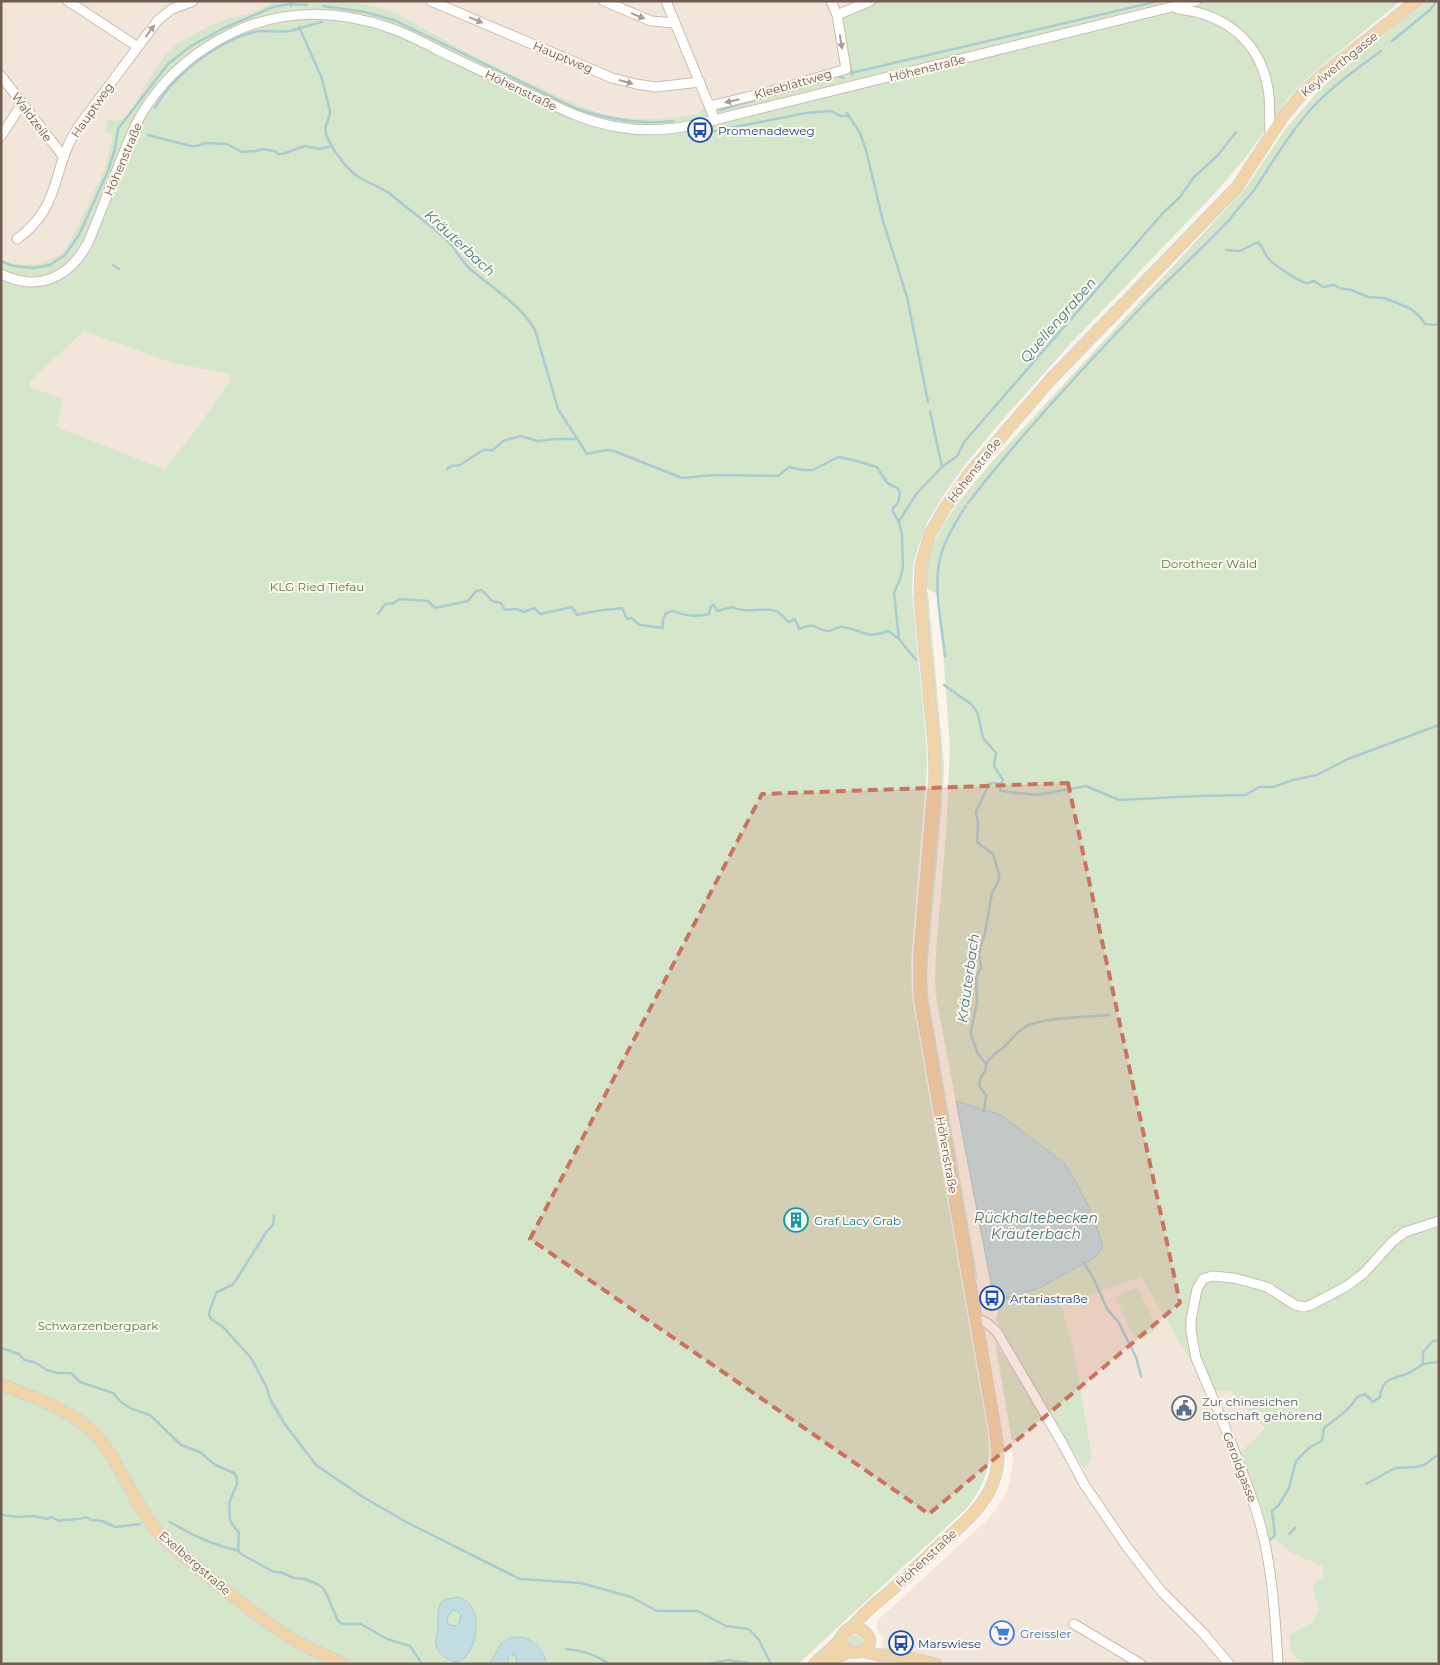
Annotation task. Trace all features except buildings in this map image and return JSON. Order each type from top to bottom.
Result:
[{"type":"main road","name":"Keylwerthgasse","points":[[1270,135],[1292,105],[1311,85],[1416,1]]},
{"type":"main road","name":"Höhenstraße","points":[[851,1628],[860,1617],[971,1516],[985,1499],[993,1482],[998,1464],[998,1447],[920,996],[920,956],[935,776],[934,745],[920,608],[921,566],[930,534],[945,508],[989,449],[1050,379],[1223,202],[1248,172],[1270,135]]},
{"type":"main road","name":"Exelbergstraße","points":[[1,1384],[62,1411],[92,1432],[104,1446],[147,1517],[170,1545],[281,1633],[312,1650],[344,1664]]},
{"type":"main road","name":"Höhenstraße","points":[[867,1641],[867,1620],[887,1594]]},
{"type":"main road","points":[[814,1664],[841,1639],[844,1632],[851,1628],[856,1628],[878,1655],[896,1656],[936,1664]]},
{"type":"main road","points":[[841,1639],[842,1648],[846,1653],[856,1657],[867,1641]]},
{"type":"main road","points":[[825,1664],[846,1653]]},
{"type":"street","points":[[68,1],[82,5],[138,47]]},
{"type":"street","name":"Hauptweg","points":[[17,239],[30,229],[42,215],[51,199],[71,137],[78,127],[158,20],[172,9],[193,1]]},
{"type":"street","name":"Hauptweg","points":[[431,1],[612,78],[656,87],[700,82]]},
{"type":"street","points":[[604,1],[651,21],[675,23]]},
{"type":"street","points":[[666,1],[715,120]]},
{"type":"street","points":[[831,1],[837,15],[870,1]]},
{"type":"street","points":[[1170,8],[1196,1]]},
{"type":"street","name":"Höhenstraße","points":[[1,274],[21,281],[39,281],[58,275],[71,266],[88,243],[131,134],[147,105],[165,81],[190,58],[224,37],[244,28],[277,18],[296,15],[334,14],[364,20],[393,29],[561,110],[603,124],[635,129],[666,129],[715,120],[1170,8],[1198,12],[1217,19],[1234,29],[1248,43],[1266,76],[1270,101],[1270,135]]},
{"type":"street","name":"Kleeblattweg","points":[[710,106],[780,90],[846,69],[837,15]]},
{"type":"street","name":"Waldzeile","points":[[1,76],[64,157]]},
{"type":"street","points":[[1,136],[22,104]]},
{"type":"street","name":"Geroldgasse","points":[[1278,1664],[1267,1558],[1256,1511],[1193,1346],[1191,1320],[1197,1288],[1199,1283],[1207,1277],[1219,1276],[1267,1287],[1295,1305],[1304,1307],[1347,1286],[1364,1273],[1392,1242],[1405,1232],[1439,1221]]},
{"type":"street","points":[[976,1318],[987,1323],[997,1332],[1062,1441],[1084,1484],[1127,1547],[1161,1591],[1229,1664]]},
{"type":"street","points":[[1074,1624],[1141,1664]]},
{"type":"highlighted area","points":[[1068,783],[1180,1303],[929,1514],[530,1239],[762,794]]},
{"type":"shaded area","points":[[1,1],[274,1],[254,12],[225,19],[197,32],[178,43],[164,56],[127,115],[119,121],[109,120],[113,135],[104,171],[66,249],[57,257],[43,263],[27,266],[17,265],[1,258]]},
{"type":"shaded area","points":[[343,1],[860,1],[842,64],[699,114],[674,119],[649,120],[613,116],[575,104],[515,77],[397,13],[378,7]]},
{"type":"shaded area","points":[[84,331],[172,363],[230,374],[230,380],[200,424],[165,469],[55,427],[30,387],[29,381]]},
{"type":"shaded area","points":[[1141,1277],[1209,1391],[1230,1389],[1265,1430],[1262,1509],[1269,1541],[1274,1538],[1291,1553],[1322,1566],[1324,1572],[1322,1577],[1312,1586],[1319,1610],[1313,1622],[1289,1635],[1291,1653],[1305,1664],[879,1664],[884,1638],[877,1630],[878,1620],[995,1511],[1007,1491],[1011,1476],[1013,1461],[1012,1441],[1041,1416],[1075,1477],[1084,1470],[1092,1456],[1074,1352],[1061,1304]]},
{"type":"green space","points":[[274,1],[353,2],[378,7],[397,13],[491,64],[572,102],[613,116],[645,119],[699,114],[704,106],[719,99],[836,68],[842,64],[833,12],[860,1],[1401,1],[1312,74],[1290,96],[1243,161],[1215,193],[1071,343],[997,426],[965,465],[943,496],[927,523],[918,547],[913,566],[912,593],[927,767],[911,961],[912,997],[988,1434],[988,1465],[983,1482],[967,1508],[798,1664],[1,1664],[1,258],[18,264],[35,264],[51,259],[66,249],[104,171],[113,135],[105,132],[108,119],[119,121],[127,115],[164,56],[178,43],[225,19],[254,12]],"holes":[[[84,331],[172,363],[230,374],[230,380],[200,424],[165,469],[56,427],[63,399],[30,387],[30,381]]]},
{"type":"green space","name":"Dorotheer Wald","points":[[1425,1],[1439,1],[1439,1664],[1305,1664],[1291,1653],[1289,1635],[1313,1622],[1319,1610],[1312,1586],[1322,1577],[1324,1572],[1322,1566],[1291,1553],[1274,1538],[1269,1541],[1262,1509],[1241,1452],[1265,1429],[1230,1390],[1209,1391],[1141,1277],[1061,1305],[1074,1352],[1092,1456],[1084,1470],[996,1320],[1000,1300],[991,1283],[937,1003],[935,981],[936,951],[946,835],[950,748],[939,595],[925,587],[926,572],[937,536],[953,510],[990,464],[1247,186],[1286,128],[1322,87]]},
{"type":"green space","points":[[924,590],[928,593],[944,766],[927,972],[928,995],[978,1280],[971,1259],[925,996],[924,976],[939,791],[940,749]]},
{"type":"green space","points":[[1137,1287],[1158,1329],[1136,1341],[1115,1297]]},
{"type":"green space","points":[[995,1342],[1041,1416],[1012,1441]]},
{"type":"green space","points":[[852,1635],[857,1635],[861,1638],[861,1647],[850,1648],[847,1641]]},
{"type":"water","name":"Rückhaltebecken Kräuterbach","points":[[956,1101],[1001,1115],[1064,1163],[1092,1213],[1103,1246],[1096,1257],[1039,1288],[1000,1300],[991,1283]]},
{"type":"water","points":[[458,1597],[465,1600],[471,1606],[476,1620],[476,1629],[468,1654],[457,1662],[441,1654],[437,1647],[436,1638],[438,1613],[441,1603]],"holes":[[[453,1610],[458,1611],[461,1616],[459,1624],[456,1626],[450,1625],[447,1622],[448,1616]]]},
{"type":"water","points":[[519,1637],[533,1642],[541,1650],[546,1664],[517,1664],[516,1656],[511,1654],[508,1657],[508,1664],[489,1664],[502,1643],[507,1639]]},
{"type":"waterway","points":[[851,73],[1159,1]]},
{"type":"waterway","points":[[1392,41],[1431,9],[1436,1]]},
{"type":"waterway","points":[[290,4],[307,5]]},
{"type":"waterway","points":[[1,261],[13,266],[35,268],[50,265],[65,255],[79,235],[108,171],[115,149],[118,129],[168,64],[191,46],[222,29],[273,7],[290,4],[291,6]]},
{"type":"waterway","points":[[323,6],[365,12],[396,21],[577,109],[600,116],[624,120],[648,122],[673,121]]},
{"type":"waterway","points":[[155,108],[173,83],[185,72],[212,51],[226,43],[254,32],[289,31],[322,22]]},
{"type":"waterway","name":"Kräuterbach","points":[[299,27],[321,76],[330,111],[325,131],[338,156],[357,176],[389,193],[441,235],[451,244],[469,268],[521,311],[535,330],[558,409],[587,454],[606,450],[614,451],[682,478],[714,475],[778,476],[789,467],[813,470],[838,457],[877,467],[888,484],[898,488],[900,493],[899,501],[893,508],[893,512],[899,522],[902,535],[903,567],[894,593],[899,639],[916,660]]},
{"type":"waterway","points":[[1256,187],[1291,134],[1315,105],[1355,70],[1381,51]]},
{"type":"waterway","points":[[848,56],[852,75]]},
{"type":"waterway","points":[[837,76],[844,78]]},
{"type":"waterway","points":[[720,110],[769,96]]},
{"type":"waterway","points":[[689,136],[806,113],[831,111],[841,116],[848,116]]},
{"type":"waterway","points":[[847,113],[860,133],[866,150],[883,221],[907,297],[928,402]]},
{"type":"waterway","name":"Quellengraben","points":[[899,521],[917,493],[942,467],[957,456],[965,441],[1162,214],[1180,197],[1194,177],[1218,155],[1236,132]]},
{"type":"waterway","points":[[148,135],[191,146],[205,143],[227,144],[242,152],[262,149],[283,154],[305,146],[319,149],[332,146]]},
{"type":"waterway","points":[[1232,216],[1255,189]]},
{"type":"waterway","points":[[968,503],[1032,425],[1078,375],[1147,301],[1231,218]]},
{"type":"waterway","points":[[1226,250],[1240,251],[1258,242],[1272,262],[1298,280],[1308,283],[1314,281],[1323,287],[1334,285],[1368,297],[1384,298],[1411,309],[1425,324],[1439,325]]},
{"type":"waterway","points":[[113,265],[119,269]]},
{"type":"waterway","points":[[930,411],[942,467]]},
{"type":"waterway","points":[[447,469],[451,466],[460,465],[483,450],[493,450],[503,441],[521,436],[537,441],[576,439]]},
{"type":"waterway","points":[[945,656],[939,607],[938,570],[947,538],[966,506]]},
{"type":"waterway","points":[[378,614],[385,604],[394,603],[399,599],[428,601],[435,608],[468,601],[476,591],[482,590],[492,601],[501,603],[505,610],[517,609],[524,612],[534,608],[540,614],[572,607],[577,615],[622,608],[627,619],[631,618],[640,625],[663,628],[663,619],[666,613],[674,611],[687,615],[705,615],[709,614],[711,606],[714,605],[717,611],[732,607],[744,610],[775,611],[788,622],[795,619],[799,629],[813,626],[828,631],[843,627],[874,635],[888,631],[898,638]]},
{"type":"waterway","name":"Kräuterbach","points":[[944,685],[971,704],[975,709],[983,738],[996,753],[994,766],[1003,780],[1001,784],[989,784],[976,812],[978,823],[977,841],[993,854],[999,874],[999,880],[992,893],[979,955],[981,967],[976,978],[977,1003],[971,1030],[978,1054],[986,1064],[986,1069],[980,1079],[979,1086],[986,1095],[984,1112]]},
{"type":"waterway","points":[[998,784],[1001,791],[1037,795],[1086,786],[1119,800],[1246,795],[1259,787],[1273,787],[1317,775],[1348,759],[1439,725]]},
{"type":"waterway","points":[[986,1064],[1019,1031],[1029,1025],[1051,1020],[1109,1015]]},
{"type":"waterway","points":[[274,1216],[272,1226],[236,1280],[232,1285],[217,1292],[209,1315],[211,1319],[223,1327],[251,1358],[266,1386],[270,1399],[284,1423],[316,1465],[363,1497],[408,1523],[520,1579],[581,1583],[631,1597],[657,1611],[698,1611],[726,1626],[749,1629],[759,1640],[771,1664]]},
{"type":"waterway","name":"Kräuterbach","points":[[1083,1262],[1093,1277],[1107,1309],[1119,1323],[1136,1357],[1141,1376]]},
{"type":"waterway","points":[[1269,1541],[1275,1535],[1272,1511],[1279,1505],[1289,1488],[1296,1461],[1310,1447],[1322,1441],[1324,1428],[1346,1410],[1357,1397],[1365,1394],[1373,1402],[1380,1397],[1381,1390],[1386,1382],[1409,1373],[1423,1364],[1423,1352],[1433,1341],[1439,1340]]},
{"type":"waterway","points":[[1,1348],[19,1354],[24,1360],[34,1362],[47,1370],[57,1373],[71,1373],[80,1382],[113,1393],[121,1402],[132,1409],[150,1415],[181,1445],[200,1452],[215,1465],[234,1473],[237,1478],[237,1484],[229,1503],[230,1519],[239,1533],[238,1550],[241,1554],[274,1572],[280,1572],[317,1584],[323,1588],[327,1595],[338,1621],[342,1624],[361,1624],[387,1639],[410,1646],[422,1664]]},
{"type":"waterway","points":[[1423,1364],[1438,1362]]},
{"type":"waterway","points":[[1366,1484],[1395,1468],[1424,1465],[1439,1454]]},
{"type":"waterway","points":[[1,1515],[34,1516],[47,1519],[52,1517],[59,1521],[86,1517],[115,1527],[140,1524]]},
{"type":"waterway","points":[[170,1522],[202,1539],[237,1550]]},
{"type":"waterway","points":[[1289,1534],[1295,1528]]},
{"type":"waterway","points":[[566,1649],[578,1650],[610,1664]]},
{"type":"waterway","points":[[707,1664],[729,1660],[754,1664]]},
{"type":"place","name":"Promenadeweg","points":[[700,130]]},
{"type":"place","name":"Graf Lacy Grab","points":[[796,1220]]},
{"type":"place","name":"Artariastraße","points":[[992,1298]]},
{"type":"place","name":"Zur chinesichen Botschaft gehörend","points":[[1184,1408]]},
{"type":"place","name":"Greissler","points":[[1002,1633]]},
{"type":"place","name":"Marswiese","points":[[901,1643]]},
{"type":"park label","name":"KLG Ried Tiefau","points":[[317,586]]},
{"type":"park label","name":"Schwarzenbergpark","points":[[98,1325]]}]
